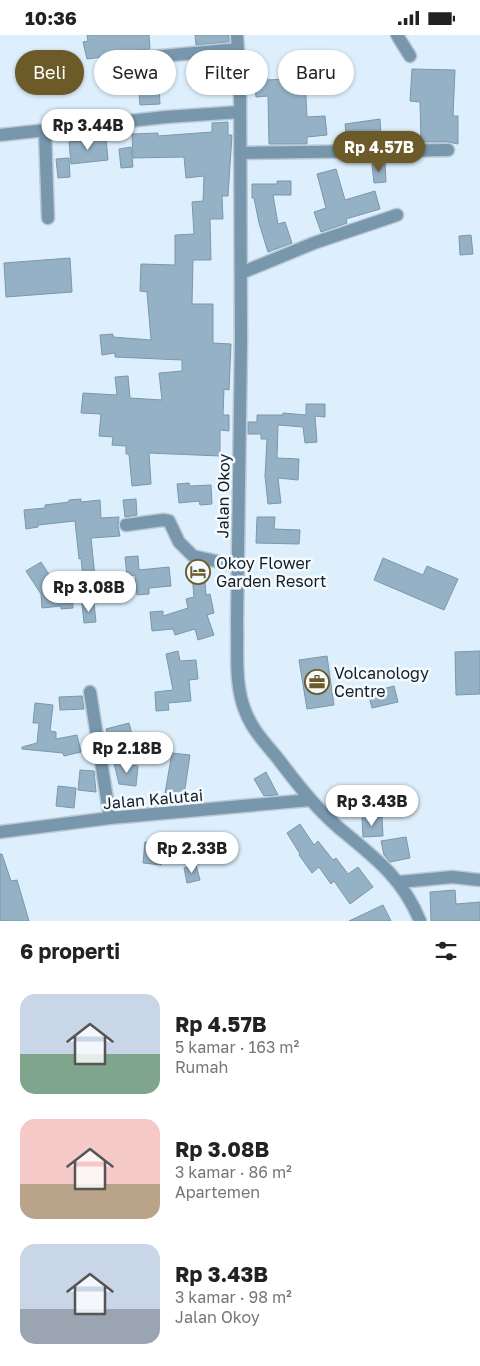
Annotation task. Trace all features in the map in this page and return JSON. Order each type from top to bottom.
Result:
[{"type":"street","name":"Jalan Okoy","points":[[237,35],[240,112],[241,273],[238,566],[239,684],[246,714],[260,737],[310,801],[386,867],[415,908],[420,921]]},
{"type":"street","points":[[397,35],[410,56]]},
{"type":"street","points":[[176,55],[238,49]]},
{"type":"street","points":[[0,135],[166,117],[240,112]]},
{"type":"street","points":[[45,131],[48,217]]},
{"type":"street","points":[[240,153],[448,150]]},
{"type":"street","points":[[241,273],[314,243],[397,215]]},
{"type":"street","points":[[126,525],[163,520],[169,521],[179,542],[193,556],[238,566]]},
{"type":"street","points":[[90,692],[110,818]]},
{"type":"street","name":"Jalan Kalutai","points":[[0,832],[110,818],[310,801]]},
{"type":"street","points":[[398,882],[452,877],[480,880]]},
{"type":"building","points":[[87,35],[149,35],[150,49],[94,50],[94,58],[87,59],[83,42],[88,41]]},
{"type":"building","points":[[195,35],[229,35],[229,42],[196,45]]},
{"type":"building","points":[[412,69],[455,70],[453,116],[458,116],[458,144],[421,142],[420,102],[410,101]]},
{"type":"building","points":[[278,79],[278,95],[306,95],[307,117],[325,116],[327,135],[307,137],[307,144],[269,144],[268,96],[256,97],[256,95],[268,95],[268,80]]},
{"type":"building","points":[[139,95],[160,95],[160,104],[140,105]]},
{"type":"building","points":[[380,119],[381,139],[347,143],[345,124]]},
{"type":"building","points":[[228,122],[228,135],[232,135],[228,196],[222,196],[223,219],[210,219],[211,260],[193,260],[192,304],[213,304],[213,343],[231,344],[229,390],[224,389],[223,415],[229,415],[229,431],[220,430],[220,456],[149,453],[151,484],[132,486],[129,454],[126,454],[126,446],[112,445],[113,437],[99,436],[101,414],[81,413],[83,393],[117,395],[115,377],[128,376],[130,398],[162,400],[159,373],[182,371],[182,360],[115,357],[115,353],[102,355],[100,335],[113,334],[113,337],[151,340],[147,292],[140,291],[141,264],[175,265],[175,235],[194,234],[192,202],[203,201],[204,176],[186,178],[184,157],[133,158],[132,134],[158,133],[158,136],[212,132],[212,123]]},
{"type":"building","points":[[106,138],[108,160],[71,164],[69,142]]},
{"type":"building","points":[[131,147],[133,167],[121,168],[119,149]]},
{"type":"building","points":[[69,158],[70,177],[58,178],[56,159]]},
{"type":"building","points":[[385,163],[386,182],[374,183],[372,164]]},
{"type":"building","points":[[336,169],[345,200],[375,191],[380,209],[346,219],[347,223],[321,232],[314,212],[326,208],[317,174]]},
{"type":"building","points":[[277,181],[291,181],[291,195],[273,195],[278,224],[285,222],[292,243],[268,252],[254,198],[252,198],[252,184],[277,184]]},
{"type":"building","points":[[471,235],[473,254],[460,255],[459,236]]},
{"type":"building","points":[[70,258],[72,292],[6,297],[4,263]]},
{"type":"building","points":[[306,404],[325,404],[325,417],[315,416],[317,442],[305,443],[303,427],[278,425],[277,458],[299,459],[298,480],[278,478],[281,503],[268,504],[265,476],[267,439],[261,439],[261,434],[248,434],[248,422],[257,422],[257,415],[283,415],[283,413],[306,415]]},
{"type":"building","points":[[189,483],[190,486],[211,485],[212,504],[200,505],[199,501],[179,503],[177,484]]},
{"type":"building","points":[[81,499],[81,502],[100,500],[101,518],[119,517],[120,536],[91,538],[95,577],[83,578],[75,521],[38,525],[38,527],[26,529],[24,510],[45,508],[45,505]]},
{"type":"building","points":[[136,499],[137,515],[125,517],[123,500]]},
{"type":"building","points":[[257,517],[275,517],[274,529],[300,530],[299,544],[256,543]]},
{"type":"building","points":[[138,556],[139,570],[169,567],[171,586],[149,588],[149,594],[137,595],[135,575],[127,576],[125,557]]},
{"type":"building","points":[[383,558],[423,575],[427,566],[458,579],[444,610],[374,580]]},
{"type":"building","points":[[41,562],[59,590],[72,589],[73,608],[61,609],[61,606],[42,608],[41,594],[26,571]]},
{"type":"building","points":[[191,564],[204,567],[206,595],[210,594],[214,613],[207,615],[214,635],[198,640],[195,629],[175,635],[173,629],[152,631],[150,612],[163,611],[163,616],[188,608],[186,599],[194,597]]},
{"type":"building","points":[[94,603],[96,622],[84,623],[82,604]]},
{"type":"building","points":[[178,651],[180,661],[196,660],[198,679],[189,680],[191,701],[168,703],[169,710],[156,711],[155,692],[173,690],[166,654]]},
{"type":"building","points":[[480,651],[480,694],[456,695],[455,652]]},
{"type":"building","name":"Volcanology Centre","points":[[327,656],[334,705],[307,709],[299,660]]},
{"type":"building","points":[[394,686],[398,702],[372,708],[368,693]]},
{"type":"building","points":[[82,696],[84,709],[60,710],[59,697]]},
{"type":"building","points":[[35,703],[53,705],[50,731],[56,732],[56,739],[77,735],[81,752],[64,756],[63,753],[22,749],[22,747],[37,743],[39,723],[33,723]]},
{"type":"building","points":[[129,723],[135,745],[111,751],[106,729]]},
{"type":"building","points":[[172,753],[190,755],[184,795],[165,793]]},
{"type":"building","points":[[114,763],[138,766],[136,786],[119,784]]},
{"type":"building","points":[[80,770],[94,771],[96,792],[78,790]]},
{"type":"building","points":[[266,772],[278,795],[264,796],[254,779]]},
{"type":"building","points":[[58,786],[76,788],[74,808],[56,806]]},
{"type":"building","points":[[382,817],[383,836],[363,837],[362,818]]},
{"type":"building","points":[[300,824],[314,845],[318,841],[333,860],[336,858],[348,874],[358,867],[373,887],[350,904],[334,881],[331,884],[319,867],[312,873],[287,833]]},
{"type":"building","points":[[207,837],[225,839],[223,860],[205,857]]},
{"type":"building","points":[[406,837],[410,858],[390,862],[384,855],[381,841]]},
{"type":"building","points":[[180,841],[181,861],[162,862],[161,865],[143,863],[145,842],[164,844],[164,842]]},
{"type":"building","points":[[0,854],[2,854],[11,881],[17,880],[29,921],[0,921]]},
{"type":"building","points":[[196,865],[200,880],[187,883],[184,868]]},
{"type":"building","points":[[455,890],[456,904],[480,902],[480,921],[431,921],[430,892]]},
{"type":"building","points":[[383,905],[391,921],[349,921]]},
{"type":"place","name":"Okoy Flower Garden Resort","points":[[198,572]]},
{"type":"place","name":"Volcanology Centre","points":[[317,682]]}]
